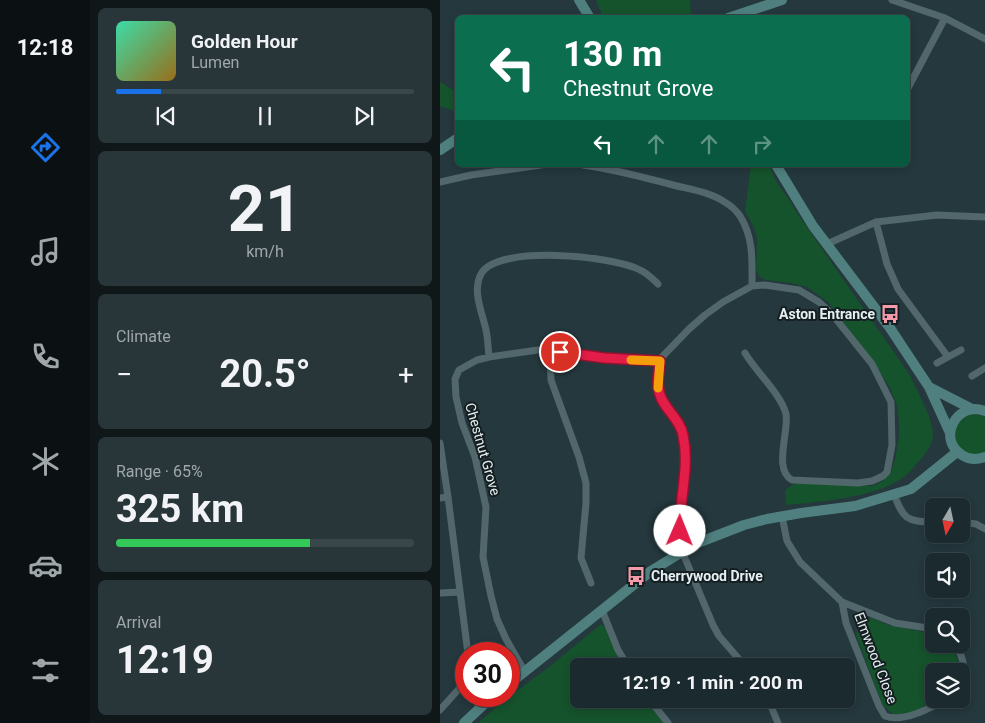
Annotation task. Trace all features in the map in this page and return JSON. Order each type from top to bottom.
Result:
[{"type":"street","points":[[579,0],[588,15]]},
{"type":"street","points":[[737,15],[782,0]]},
{"type":"street","points":[[892,0],[945,18],[985,39]]},
{"type":"street","points":[[910,84],[945,18]]},
{"type":"street","points":[[440,150],[455,140]]},
{"type":"street","points":[[440,182],[526,167]]},
{"type":"street","points":[[598,167],[673,185],[723,200],[739,214],[749,235],[753,261],[752,286]]},
{"type":"street","points":[[777,167],[813,226],[890,328],[929,387],[950,433],[953,446],[966,457],[973,459],[985,456]]},
{"type":"street","points":[[828,244],[876,222],[937,215],[985,217]]},
{"type":"street","points":[[876,222],[887,264],[898,289],[948,357]]},
{"type":"street","points":[[489,357],[486,330],[478,292],[479,279],[482,272],[494,263],[547,255],[570,255],[626,265],[640,270],[658,284]]},
{"type":"street","points":[[738,658],[719,636],[713,625],[682,551],[680,517],[685,470],[683,433],[660,396],[658,386],[660,361],[679,339],[705,315],[731,297],[752,286],[765,285],[799,290],[832,314],[872,364],[890,402],[892,445],[887,472],[872,481],[858,483],[801,481],[787,477],[782,464],[787,423],[783,406],[745,353]]},
{"type":"street","points":[[550,349],[551,380],[579,457],[586,483],[581,558],[591,583]]},
{"type":"street","name":"Chestnut Grove","points":[[525,672],[497,619],[491,596],[483,557],[486,507],[475,458],[462,423],[456,397],[455,379],[459,370],[472,362],[489,357],[550,349],[569,354],[594,357],[660,361]]},
{"type":"street","points":[[937,363],[961,350]]},
{"type":"street","points":[[972,376],[985,368]]},
{"type":"street","points":[[929,387],[972,409]]},
{"type":"street","points":[[950,433],[952,424],[959,414],[972,409],[985,411]]},
{"type":"street","points":[[440,443],[444,498],[466,642]]},
{"type":"street","points":[[520,676],[651,571],[695,544],[744,525],[782,516],[855,506],[911,489],[958,452]]},
{"type":"street","points":[[894,494],[901,513],[907,519],[925,522]]},
{"type":"street","name":"Elmwood Close","points":[[782,516],[786,541],[800,562],[842,602],[895,623],[925,628]]},
{"type":"street","points":[[970,523],[985,529]]},
{"type":"street","points":[[440,593],[460,592]]},
{"type":"street","name":"Elmwood Close","points":[[842,602],[846,623],[879,706],[885,716],[900,722],[910,720],[931,708]]},
{"type":"street","points":[[602,610],[623,658]]},
{"type":"street","points":[[440,710],[455,693]]},
{"type":"street","points":[[464,723],[481,707]]},
{"type":"street","points":[[656,708],[668,723]]},
{"type":"street","points":[[772,708],[778,723]]},
{"type":"green space","points":[[596,0],[690,0],[691,14],[688,15],[602,15]]},
{"type":"green space","points":[[440,82],[455,91],[455,111],[440,106]]},
{"type":"green space","points":[[751,167],[770,167],[776,181],[795,210],[909,374],[931,421],[933,434],[929,448],[911,470],[898,481],[883,488],[856,496],[786,505],[785,490],[794,484],[873,486],[884,480],[890,474],[895,460],[899,437],[897,405],[890,388],[868,354],[828,302],[807,287],[766,280],[760,277],[756,270],[757,239],[754,228],[745,211]]},
{"type":"green space","points":[[971,414],[985,417],[985,452],[967,453],[957,443],[955,436],[956,428],[962,420]]},
{"type":"green space","points":[[866,618],[873,618],[888,625],[925,632],[925,653],[954,653],[958,663],[925,663],[925,705],[910,715],[894,714],[882,704],[856,635],[859,624]]},
{"type":"green space","points":[[601,624],[607,628],[620,658],[570,658],[570,708],[652,708],[665,723],[478,723],[496,707],[520,707],[520,689]]},
{"type":"slow traffic","points":[[631,360],[660,361],[658,388]]},
{"type":"place","name":"Aston Entrance","points":[[890,314]]},
{"type":"place","name":"Cherrywood Drive","points":[[636,576]]},
{"type":"route","points":[[560,352],[605,358],[660,361],[658,386],[660,396],[683,433],[686,455],[680,531]]}]
